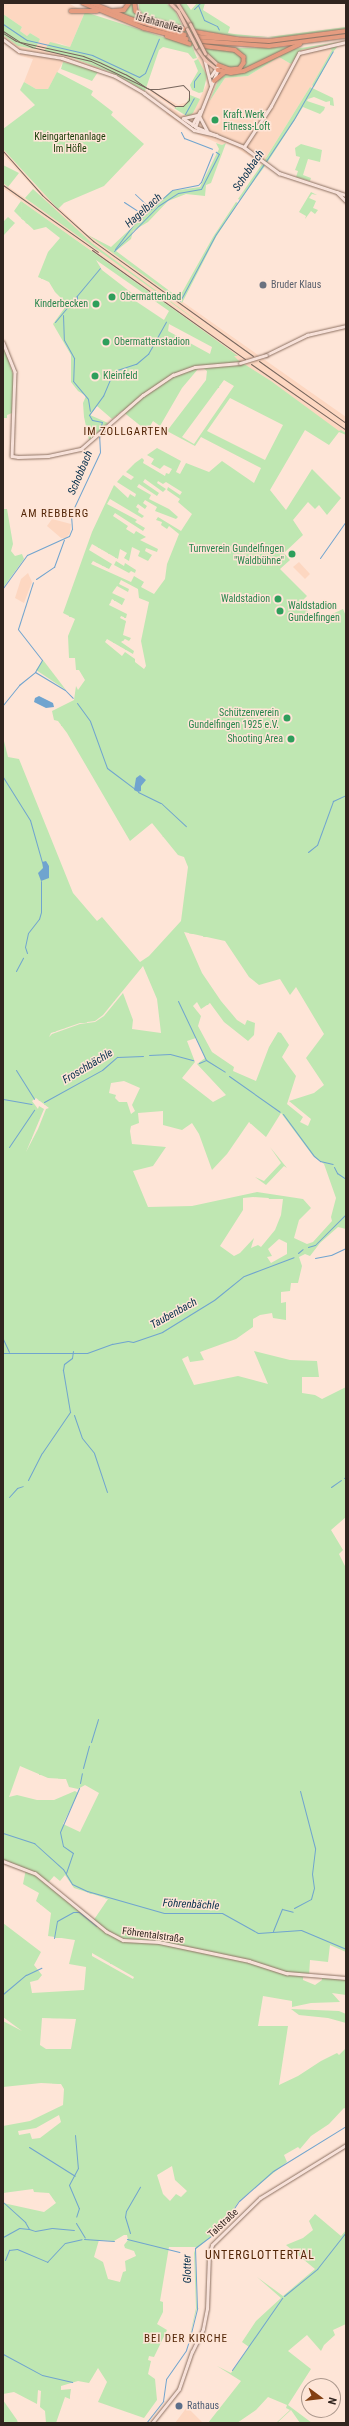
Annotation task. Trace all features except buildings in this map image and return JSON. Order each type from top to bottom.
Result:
[{"type":"highway","name":"Isfahanallee","points":[[82,3],[163,34],[187,39]]},
{"type":"highway","name":"Isfahanallee","points":[[92,3],[156,28],[185,35]]},
{"type":"highway","points":[[110,11],[124,10],[129,3]]},
{"type":"highway","points":[[135,3],[136,11],[143,18],[184,29]]},
{"type":"highway","points":[[71,11],[100,11]]},
{"type":"highway","points":[[198,37],[244,41],[289,40],[346,31]]},
{"type":"highway","points":[[196,32],[244,41]]},
{"type":"highway","points":[[163,34],[190,44]]},
{"type":"highway","points":[[200,41],[246,45],[303,43],[346,36]]},
{"type":"highway","points":[[212,81],[225,72],[244,71],[303,43]]},
{"type":"highway","points":[[203,46],[235,50],[244,57],[243,66],[237,70],[217,67]]},
{"type":"highway","points":[[217,67],[225,72]]},
{"type":"main road","points":[[170,3],[185,24],[201,55],[205,60],[217,67]]},
{"type":"main road","points":[[177,3],[205,53],[217,67]]},
{"type":"street","points":[[3,39],[19,51],[62,58],[115,76],[182,118],[193,127],[216,135]]},
{"type":"street","points":[[244,147],[272,106],[299,53],[346,42]]},
{"type":"street","points":[[205,60],[212,81]]},
{"type":"street","points":[[193,127],[217,67]]},
{"type":"street","points":[[182,118],[199,115]]},
{"type":"street","points":[[199,115],[203,126],[208,132]]},
{"type":"street","points":[[193,127],[244,147],[264,164],[287,177],[346,195]]},
{"type":"street","points":[[336,192],[346,201]]},
{"type":"street","points":[[3,342],[13,364],[16,381],[12,456],[33,457],[66,454],[81,448],[101,434],[143,395],[173,374],[195,367],[240,363],[266,355],[307,335],[346,326]]},
{"type":"street","name":"Föhrentalstraße","points":[[3,1861],[35,1873],[106,1931],[123,1940],[159,1942],[249,1961],[287,1973],[346,1978]]},
{"type":"street","name":"Talstraße","points":[[152,2423],[179,2389],[192,2352],[203,2330],[207,2309],[209,2255],[212,2245],[260,2198],[346,2145]]},
{"type":"shaded area","points":[[3,3],[68,3],[85,12],[70,47],[53,41],[138,81],[147,87],[146,90],[100,65],[69,57],[100,68],[98,72],[63,62],[48,89],[36,89],[24,82],[33,59],[21,56],[3,42],[3,28],[37,45],[40,39],[30,33],[27,36],[20,31],[22,27],[3,14]]},
{"type":"shaded area","points":[[342,41],[329,47],[333,50],[312,85],[314,87],[310,87],[262,164],[235,147],[226,143],[222,145],[197,134],[166,114],[170,107],[182,115],[193,113],[207,83],[197,58],[207,52],[227,68],[226,75],[219,79],[209,102],[225,78],[248,76],[279,57],[291,64],[301,50]]},
{"type":"shaded area","points":[[151,90],[178,105],[187,102],[190,95],[190,99],[184,106],[174,108],[150,92]]},
{"type":"shaded area","points":[[3,149],[38,188],[88,235],[110,247],[163,288],[346,417],[346,433],[341,430],[339,432],[271,381],[238,360],[233,356],[237,356],[176,311],[3,188],[3,183],[49,215],[53,209],[3,154]]},
{"type":"shaded area","points":[[52,519],[71,524],[70,533],[66,538],[61,538],[47,526]]},
{"type":"shaded area","points":[[299,562],[310,574],[305,579],[293,567]]},
{"type":"shaded area","points":[[28,573],[32,582],[24,603],[15,598],[21,579]]},
{"type":"shaded area","points":[[187,2407],[203,2423],[175,2423]]},
{"type":"green space","points":[[130,3],[133,3],[134,11],[141,20],[223,38],[176,31],[118,13],[126,11]]},
{"type":"green space","points":[[139,3],[166,3],[175,11],[182,25],[192,26],[180,3],[186,3],[191,10],[197,3],[205,3],[203,10],[230,27],[228,33],[234,34],[268,37],[346,27],[346,29],[288,38],[230,36],[177,26],[145,17],[139,9]]},
{"type":"green space","points":[[85,12],[191,46],[178,39],[239,48],[290,47],[294,49],[346,41],[301,50],[291,64],[279,57],[248,76],[225,78],[209,102],[219,79],[226,75],[227,68],[216,62],[204,49],[192,46],[197,58],[193,59],[188,53],[163,47],[159,50],[145,91],[110,72],[65,55],[44,51],[50,42],[70,47]]},
{"type":"green space","points":[[3,14],[22,27],[20,31],[27,36],[30,33],[40,39],[35,49],[18,46],[3,35]]},
{"type":"green space","points":[[339,45],[333,52],[314,87],[312,85],[332,50],[328,47]]},
{"type":"green space","points":[[198,59],[207,76],[203,92],[199,93],[192,90],[190,85],[198,71],[194,61]]},
{"type":"green space","points":[[63,62],[98,72],[92,81],[61,69]]},
{"type":"green space","name":"Kleingartenanlage Im Höfle","points":[[57,72],[93,91],[91,95],[113,112],[111,115],[144,144],[104,186],[64,203],[58,209],[3,149],[3,129],[35,105],[20,90],[24,82],[36,89],[48,89]]},
{"type":"green space","points":[[310,87],[333,98],[334,106],[330,105],[330,101],[326,102],[314,97],[308,99],[307,101],[325,107],[324,110],[320,114],[303,107],[267,163],[264,161]]},
{"type":"green space","points":[[190,95],[200,99],[193,113],[188,117],[174,108],[186,105]]},
{"type":"green space","points":[[216,143],[222,145],[226,143],[211,183],[206,185],[205,196],[186,194],[168,201],[148,222],[133,231],[131,239],[116,251],[179,298],[213,237],[236,202],[238,203],[216,237],[182,303],[88,235],[111,247],[171,191],[200,187],[219,149]]},
{"type":"green space","points":[[301,144],[322,150],[320,162],[308,159],[303,175],[311,178],[310,181],[296,177],[298,171],[295,170],[300,157],[296,156],[295,148]]},
{"type":"green space","points":[[262,164],[265,166],[240,200],[238,199]]},
{"type":"green space","points":[[3,165],[19,173],[8,187],[3,183]]},
{"type":"green space","points":[[33,189],[93,244],[215,334],[25,198]]},
{"type":"green space","points":[[311,192],[317,195],[312,194],[309,198],[316,201],[313,208],[318,210],[315,214],[311,211],[305,219],[306,216],[299,212]]},
{"type":"green space","points":[[21,201],[238,356],[234,356],[238,360],[271,381],[339,431],[341,430],[346,433],[346,435],[339,432],[329,445],[305,430],[270,490],[286,510],[312,469],[341,498],[327,515],[319,505],[315,509],[308,502],[293,520],[303,535],[284,553],[290,560],[280,569],[307,596],[300,603],[317,621],[343,609],[346,616],[346,1229],[338,1227],[320,1243],[310,1256],[305,1254],[299,1257],[302,1266],[298,1283],[291,1283],[290,1291],[281,1292],[281,1303],[286,1302],[286,1320],[273,1318],[272,1313],[260,1315],[253,1319],[253,1327],[236,1339],[200,1352],[204,1360],[190,1362],[188,1356],[182,1359],[194,1385],[238,1376],[268,1384],[254,1351],[290,1360],[317,1361],[319,1377],[302,1377],[302,1393],[315,1395],[322,1399],[346,1387],[346,1517],[331,1530],[343,1550],[339,1554],[346,1568],[346,1952],[330,1945],[328,1962],[310,1960],[309,1976],[303,1977],[303,1980],[315,1985],[322,1980],[322,1977],[346,1980],[346,1995],[332,1993],[340,2002],[311,2003],[292,2007],[292,2001],[263,1996],[258,2026],[288,2026],[279,2085],[298,2076],[321,2061],[337,2053],[339,2055],[346,2048],[346,2109],[344,2108],[329,2124],[311,2136],[300,2149],[298,2147],[284,2155],[287,2162],[239,2201],[220,2229],[195,2250],[196,2247],[169,2247],[160,2301],[163,2302],[163,2312],[157,2324],[167,2330],[154,2357],[149,2356],[148,2360],[151,2361],[148,2374],[155,2379],[157,2400],[144,2418],[98,2402],[107,2382],[98,2368],[89,2383],[78,2381],[61,2386],[61,2390],[71,2389],[70,2399],[65,2397],[56,2423],[46,2423],[45,2411],[40,2407],[41,2391],[38,2390],[37,2404],[14,2392],[3,2394],[3,2203],[44,2212],[56,2203],[49,2193],[34,2192],[33,2189],[3,2193],[3,2126],[30,2121],[63,2105],[64,2089],[61,2084],[41,2083],[3,2087],[3,2021],[22,2031],[3,2017],[3,1923],[41,1952],[34,1965],[42,1975],[38,1980],[30,1982],[32,1993],[84,1990],[86,1967],[69,1964],[75,1940],[48,1936],[51,1913],[36,1901],[39,1893],[23,1884],[26,1869],[3,1861],[3,737],[8,757],[19,759],[73,893],[97,921],[102,917],[140,962],[149,956],[181,921],[188,867],[184,857],[178,855],[152,823],[130,841],[67,733],[58,721],[54,720],[52,711],[74,700],[76,686],[78,690],[85,680],[79,670],[76,670],[75,658],[69,658],[68,636],[75,619],[63,613],[92,532],[114,485],[128,498],[130,494],[135,497],[136,494],[117,482],[123,475],[131,480],[134,477],[126,472],[135,463],[142,458],[144,460],[143,463],[165,476],[166,473],[169,474],[172,469],[164,465],[160,469],[151,464],[154,459],[147,455],[157,448],[181,461],[176,472],[180,474],[186,463],[209,472],[222,461],[254,483],[261,468],[201,437],[195,446],[167,431],[206,380],[207,371],[203,368],[198,369],[182,388],[160,426],[153,421],[147,431],[122,411],[112,419],[97,406],[90,415],[108,423],[89,440],[84,417],[83,403],[86,396],[78,391],[71,382],[71,355],[53,324],[66,306],[65,302],[55,292],[49,282],[38,277],[48,252],[60,238],[46,227],[34,230],[14,211]],"holes":[[[96,260],[169,311],[164,320],[134,300],[133,294],[102,270]],[[169,324],[212,347],[210,354],[168,331]],[[224,380],[234,386],[194,444],[182,437]],[[230,398],[283,425],[265,460],[207,431]],[[145,479],[163,492],[166,489],[157,483],[158,481],[163,484],[166,482],[182,492],[180,495],[168,487],[167,490],[180,499],[178,502],[192,514],[181,531],[158,517],[156,520],[162,522],[161,525],[167,529],[169,526],[179,534],[167,564],[165,579],[154,594],[141,587],[144,582],[134,576],[131,582],[91,564],[93,561],[109,569],[112,564],[89,550],[92,544],[118,559],[120,549],[127,553],[124,558],[129,561],[132,547],[140,551],[138,556],[148,561],[152,555],[145,551],[146,548],[157,552],[158,549],[140,540],[146,537],[136,531],[134,534],[126,529],[128,526],[113,516],[115,513],[143,531],[145,528],[135,522],[137,520],[107,504],[110,499],[142,518],[144,516],[138,512],[139,509],[136,507],[138,504],[145,509],[147,506],[143,503],[145,500],[157,507],[155,511],[176,519],[178,517],[169,509],[149,499],[151,495],[137,487],[139,484],[157,496],[159,493],[143,482]],[[121,580],[138,589],[139,598],[149,602],[141,641],[146,666],[144,669],[135,662],[135,659],[125,652],[122,656],[105,642],[107,639],[133,654],[134,651],[121,642],[125,639],[129,641],[131,638],[123,635],[126,621],[120,618],[121,616],[126,618],[127,614],[109,605],[112,599],[122,605],[125,599],[112,593],[117,586],[128,592],[129,589],[119,584]],[[184,932],[225,941],[249,977],[259,985],[280,979],[290,995],[296,987],[324,1034],[306,1058],[324,1085],[314,1093],[289,1101],[311,1119],[308,1126],[300,1122],[303,1117],[287,1104],[296,1076],[282,1057],[289,1045],[281,1033],[278,1032],[269,1047],[256,1081],[233,1071],[234,1067],[212,1052],[198,1026],[201,1016],[193,1006],[197,1002],[201,1009],[210,1003],[224,1022],[248,1041],[254,1035],[255,1023],[247,1020],[245,1025],[237,1020],[221,1001],[202,973]],[[143,966],[157,999],[161,1033],[132,1029],[133,1020],[123,993],[104,1016],[95,1022],[80,1024],[52,1034],[49,1037],[51,1033],[80,1023],[95,1021],[103,1015]],[[196,1038],[205,1058],[197,1064],[226,1095],[213,1102],[182,1078],[195,1062],[187,1041]],[[124,1081],[140,1088],[132,1105],[135,1111],[131,1114],[127,1102],[119,1102],[115,1098],[116,1095],[109,1093],[111,1083]],[[36,1098],[49,1108],[46,1109],[26,1152],[44,1109],[39,1106],[38,1109],[32,1101]],[[163,1111],[163,1125],[182,1130],[192,1123],[199,1134],[212,1170],[227,1154],[249,1122],[266,1137],[281,1113],[313,1156],[324,1164],[336,1198],[331,1217],[332,1221],[313,1242],[307,1244],[294,1238],[299,1220],[311,1208],[303,1199],[257,1192],[192,1206],[148,1207],[133,1171],[153,1166],[166,1147],[132,1144],[130,1131],[131,1126],[139,1123],[138,1113]],[[253,1197],[283,1199],[281,1215],[275,1230],[261,1247],[258,1245],[251,1248],[254,1238],[240,1253],[234,1256],[220,1246],[243,1210],[243,1198]],[[279,1239],[287,1243],[287,1254],[271,1263],[267,1257],[272,1256],[268,1249]],[[20,1766],[48,1778],[66,1779],[69,1787],[78,1789],[85,1785],[99,1793],[80,1832],[63,1824],[78,1793],[75,1791],[54,1800],[37,1800],[17,1795],[9,1797]],[[65,1875],[74,1888],[108,1899],[93,1921],[48,1883],[54,1876],[60,1881]],[[92,1953],[134,1977],[133,1979],[92,1956]],[[42,2018],[76,2019],[71,2049],[46,2049],[40,2045]],[[59,2115],[61,2122],[40,2138],[32,2139],[30,2133],[19,2135],[18,2131],[36,2128]],[[172,2166],[175,2180],[187,2191],[181,2197],[176,2194],[170,2201],[163,2194],[157,2175]],[[124,2235],[127,2235],[128,2240],[124,2245],[125,2248],[134,2251],[136,2256],[125,2261],[126,2271],[123,2272],[120,2282],[108,2279],[103,2262],[94,2257],[99,2240],[114,2241]]]},
{"type":"green space","points":[[8,217],[15,223],[3,236],[3,222]]},
{"type":"green space","points":[[5,348],[14,378],[12,413],[7,415],[7,418],[3,418],[3,349]]},
{"type":"green space","points":[[3,509],[7,509],[13,544],[11,551],[15,556],[22,554],[24,559],[3,588]]},
{"type":"green space","points":[[116,561],[124,566],[125,563],[136,570],[135,573],[131,571],[129,573],[114,565]]},
{"type":"green space","points":[[43,660],[66,690],[36,670]]},
{"type":"green space","points":[[270,1147],[287,1168],[284,1166],[266,1185],[255,1177],[264,1181],[281,1163]]},
{"type":"green space","points":[[291,2009],[339,2011],[346,2014],[346,2023],[328,2018],[299,2015]]},
{"type":"green space","points":[[315,2214],[341,2236],[346,2230],[346,2324],[333,2330],[335,2335],[324,2345],[321,2351],[307,2335],[288,2351],[311,2369],[305,2378],[301,2378],[301,2385],[288,2405],[301,2415],[301,2418],[305,2418],[312,2423],[300,2423],[291,2410],[276,2423],[290,2410],[286,2408],[287,2405],[268,2397],[256,2410],[237,2423],[208,2423],[241,2381],[217,2366],[231,2373],[249,2347],[242,2342],[256,2321],[281,2298],[257,2277],[283,2296],[315,2269],[286,2245],[303,2238],[313,2230],[309,2221]]},
{"type":"green space","points":[[195,2250],[197,2308],[188,2344],[196,2308]]},
{"type":"green space","points":[[3,2400],[17,2420],[18,2423],[3,2423]]},
{"type":"water","points":[[39,696],[53,703],[54,707],[46,708],[34,702],[35,698]]},
{"type":"water","points":[[140,775],[146,780],[141,786],[141,791],[138,792],[134,790],[136,778]]},
{"type":"water","points":[[46,861],[49,866],[49,878],[41,881],[38,873],[43,868],[42,862]]},
{"type":"waterway","name":"Hagelbach","points":[[194,9],[200,3]]},
{"type":"waterway","name":"Hagelbach","points":[[198,5],[204,20],[217,26],[219,30]]},
{"type":"waterway","points":[[3,24],[27,40],[92,55],[139,77],[145,73],[159,39]]},
{"type":"waterway","name":"Schobbach","points":[[266,161],[294,119],[333,51]]},
{"type":"waterway","name":"Hagelbach","points":[[194,87],[194,81],[200,73]]},
{"type":"waterway","name":"Hagelbach","points":[[185,114],[194,98]]},
{"type":"waterway","name":"Hagelbach","points":[[181,132],[184,138],[212,149]]},
{"type":"waterway","name":"Hagelbach","points":[[114,251],[158,206],[178,193],[201,189],[219,154],[216,152]]},
{"type":"waterway","points":[[115,249],[134,224],[172,190],[198,185],[201,182],[213,153]]},
{"type":"waterway","name":"Schobbach","points":[[180,301],[216,234],[264,164]]},
{"type":"waterway","points":[[135,194],[151,209]]},
{"type":"waterway","points":[[124,202],[144,215]]},
{"type":"waterway","name":"Hagelbach","points":[[55,322],[100,268]]},
{"type":"waterway","name":"Hagelbach","points":[[77,296],[77,304]]},
{"type":"waterway","points":[[63,315],[64,340],[74,358],[73,381],[88,399],[90,411]]},
{"type":"waterway","name":"Schobbach","points":[[3,588],[27,555],[69,536],[72,529],[71,514],[100,452],[99,433],[102,422],[92,420],[89,415],[103,396],[111,377],[117,370],[136,364],[148,354],[166,322]]},
{"type":"waterway","points":[[320,558],[346,521]]},
{"type":"waterway","points":[[36,579],[54,567],[64,540]]},
{"type":"waterway","points":[[3,705],[19,685],[35,672],[42,660],[18,629],[33,582]]},
{"type":"waterway","points":[[35,672],[65,690],[73,698]]},
{"type":"waterway","points":[[77,703],[90,721],[107,768],[136,790]]},
{"type":"waterway","points":[[3,777],[30,820],[42,862]]},
{"type":"waterway","points":[[138,792],[161,803],[186,826]]},
{"type":"waterway","points":[[308,852],[317,845],[333,801],[346,795]]},
{"type":"waterway","points":[[27,953],[25,947],[28,933],[39,919],[41,912],[41,881]]},
{"type":"waterway","points":[[16,971],[23,958]]},
{"type":"waterway","points":[[178,1001],[206,1060]]},
{"type":"waterway","name":"Froschbächle","points":[[149,1055],[170,1054],[193,1060]]},
{"type":"waterway","name":"Froschbächle","points":[[44,1102],[102,1070],[117,1057],[143,1056]]},
{"type":"waterway","name":"Froschbächle","points":[[199,1063],[206,1060],[225,1072]]},
{"type":"waterway","points":[[16,1070],[34,1099]]},
{"type":"waterway","name":"Froschbächle","points":[[229,1076],[280,1112]]},
{"type":"waterway","points":[[3,1099],[32,1104]]},
{"type":"waterway","points":[[9,1147],[34,1110]]},
{"type":"waterway","name":"Froschbächle","points":[[283,1114],[314,1156],[320,1161],[333,1164]]},
{"type":"waterway","name":"Froschbächle","points":[[334,1167],[337,1173],[346,1179]]},
{"type":"waterway","points":[[308,1247],[315,1245],[346,1214]]},
{"type":"waterway","name":"Taubenbach","points":[[315,1258],[331,1255],[346,1248]]},
{"type":"waterway","points":[[298,1253],[303,1249]]},
{"type":"waterway","name":"Taubenbach","points":[[3,1353],[87,1353],[112,1344],[128,1341],[133,1342],[162,1332],[214,1300],[244,1276],[294,1257]]},
{"type":"waterway","points":[[3,1339],[9,1352]]},
{"type":"waterway","points":[[28,1480],[42,1453],[70,1412],[63,1370],[64,1364],[72,1358],[73,1351]]},
{"type":"waterway","points":[[74,1415],[82,1438],[94,1453],[107,1492]]},
{"type":"waterway","points":[[331,1487],[341,1480]]},
{"type":"waterway","points":[[9,1497],[17,1488],[23,1486]]},
{"type":"waterway","points":[[91,1742],[98,1719]]},
{"type":"waterway","points":[[83,1768],[89,1746]]},
{"type":"waterway","points":[[80,1783],[82,1773]]},
{"type":"waterway","points":[[66,1873],[73,1853],[63,1846],[60,1832],[79,1788]]},
{"type":"waterway","points":[[294,1908],[311,1899],[314,1888],[312,1874],[315,1848],[300,1791]]},
{"type":"waterway","name":"Föhrenbächle","points":[[3,1833],[34,1843],[63,1869],[72,1884],[87,1891],[164,1913],[222,1913],[258,1933],[301,1930],[346,1949]]},
{"type":"waterway","points":[[273,1931],[282,1909],[293,1912]]},
{"type":"waterway","points":[[54,1938],[57,1921],[73,1912],[79,1912],[96,1926]]},
{"type":"waterway","points":[[3,1994],[26,1975],[41,1968]]},
{"type":"waterway","name":"Glotter","points":[[146,2423],[163,2401],[166,2379],[186,2350],[189,2341],[197,2308],[195,2248],[220,2229],[239,2201],[273,2171],[346,2126]]},
{"type":"waterway","points":[[75,2135],[78,2168],[69,2185],[79,2208],[76,2217]]},
{"type":"waterway","points":[[29,2147],[75,2176]]},
{"type":"waterway","points":[[130,2233],[125,2217],[126,2211],[140,2187]]},
{"type":"waterway","points":[[3,2202],[25,2222],[29,2229],[35,2231],[52,2228],[74,2230]]},
{"type":"waterway","points":[[76,2223],[85,2238]]},
{"type":"waterway","points":[[3,2237],[19,2228],[29,2229]]},
{"type":"waterway","points":[[284,2296],[317,2269],[346,2232]]},
{"type":"waterway","points":[[5,2260],[9,2250],[17,2249],[47,2262],[65,2243],[82,2239]]},
{"type":"waterway","points":[[84,2239],[114,2241]]},
{"type":"waterway","points":[[127,2239],[179,2252]]},
{"type":"waterway","points":[[232,2370],[282,2298]]},
{"type":"waterway","points":[[3,2354],[42,2375],[72,2382]]},
{"type":"tunnel","points":[[185,35],[198,37]]},
{"type":"tram line","points":[[3,31],[20,42],[83,56],[101,63],[132,78],[147,88],[151,90],[175,106],[183,106],[189,100],[189,91],[183,85],[158,89],[149,89],[147,88],[91,61],[32,47],[16,41],[3,33]]},
{"type":"railway","points":[[3,151],[42,195],[93,241],[253,356]]},
{"type":"railway","points":[[3,185],[98,252]]},
{"type":"railway","points":[[92,250],[245,359]]},
{"type":"railway","points":[[259,361],[346,423]]},
{"type":"railway","points":[[251,364],[346,430]]},
{"type":"place","name":"Kraft.Werk Fitness-Loft","points":[[215,120]]},
{"type":"place","name":"Bruder Klaus","points":[[263,285]]},
{"type":"place","name":"Obermattenbad","points":[[112,297]]},
{"type":"place","name":"Kinderbecken","points":[[96,304]]},
{"type":"place","name":"Obermattenstadion","points":[[106,342]]},
{"type":"place","name":"Kleinfeld","points":[[95,376]]},
{"type":"place","name":"Turnverein Gundelfingen \"Waldbühne\"","points":[[292,554]]},
{"type":"place","name":"Waldstadion","points":[[278,599]]},
{"type":"place","name":"Waldstadion Gundelfingen","points":[[280,611]]},
{"type":"place","name":"Schützenverein Gundelfingen 1925 e.V.","points":[[287,718]]},
{"type":"place","name":"Shooting Area","points":[[291,739]]},
{"type":"place","name":"Rathaus","points":[[179,2406]]},
{"type":"district","name":"IM ZOLLGARTEN","points":[[126,432]]},
{"type":"district","name":"AM REBBERG","points":[[55,514]]},
{"type":"district","name":"UNTERGLOTTERTAL","points":[[260,2256]]},
{"type":"district","name":"BEI DER KIRCHE","points":[[186,2339]]}]
